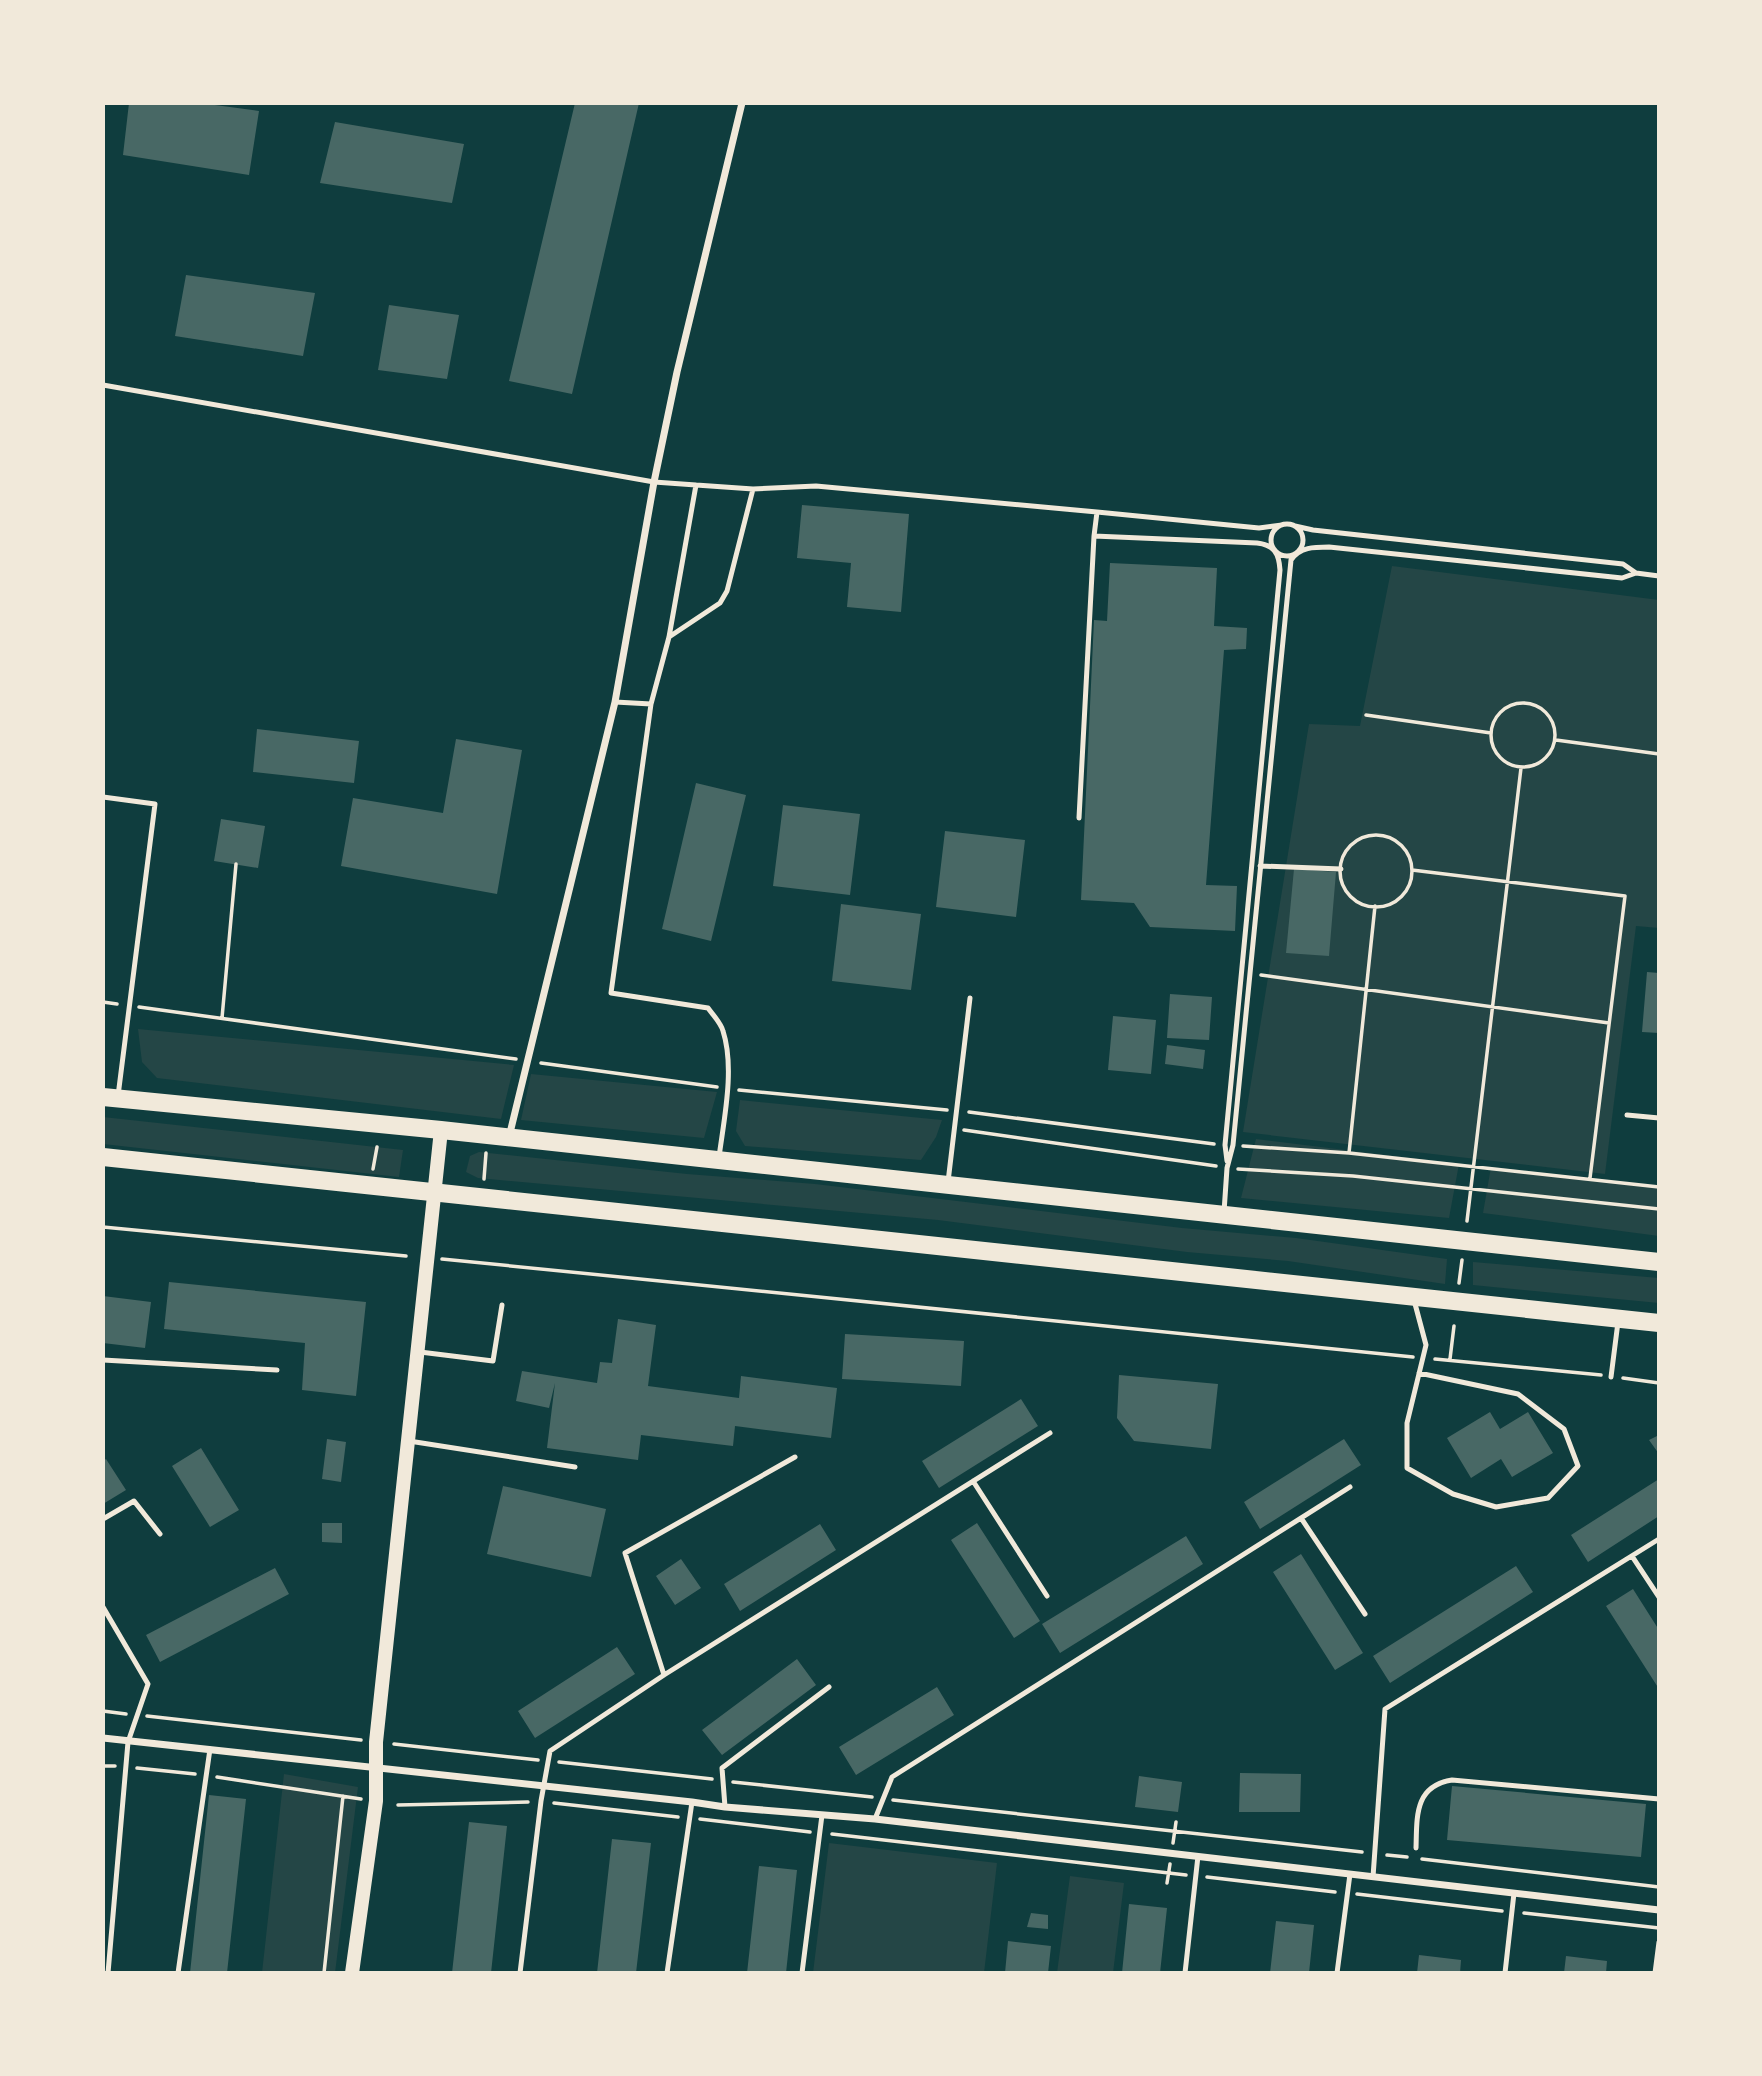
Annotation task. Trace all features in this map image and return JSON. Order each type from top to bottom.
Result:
[{"type":"main road","points":[[111,1098],[441,1130],[1659,1262]]},
{"type":"main road","points":[[352,1973],[376,1801],[376,1742],[441,1130]]},
{"type":"main road","points":[[103,1157],[1659,1323]]},
{"type":"street","points":[[509,1138],[615,702],[654,482],[677,372],[741,103]]},
{"type":"street","points":[[103,1738],[725,1807],[875,1819],[1659,1910]]},
{"type":"lane","points":[[103,385],[654,482],[754,489],[816,486],[1259,528],[1296,526],[1623,564],[1636,573]]},
{"type":"lane","points":[[696,485],[669,638],[651,704],[611,993],[708,1008],[723,1028],[727,1050],[727,1088],[718,1160]]},
{"type":"lane","points":[[669,638],[720,603],[727,591],[754,489]]},
{"type":"lane","points":[[1079,818],[1097,512]]},
{"type":"lane","points":[[1227,1168],[1225,1145],[1280,570],[1272,535],[1282,525]]},
{"type":"lane","points":[[1223,1215],[1227,1168],[1233,1145],[1289,571],[1291,560],[1303,539],[1296,526]]},
{"type":"lane","points":[[1094,536],[1257,542],[1268,544],[1282,555],[1315,547],[1329,547],[1622,578],[1636,573],[1659,576]]},
{"type":"lane","points":[[615,702],[651,704]]},
{"type":"lane","points":[[103,797],[155,804],[130,1005],[111,1098]]},
{"type":"lane","points":[[1260,866],[1341,869]]},
{"type":"lane","points":[[947,1185],[970,998]]},
{"type":"lane","points":[[1627,1115],[1659,1118]]},
{"type":"lane","points":[[1413,1297],[1426,1345],[1406,1423],[1407,1468],[1453,1494],[1496,1507],[1548,1498],[1578,1465],[1564,1429],[1518,1394],[1419,1373]]},
{"type":"lane","points":[[417,1352],[493,1361],[502,1305]]},
{"type":"lane","points":[[1611,1377],[1618,1319]]},
{"type":"lane","points":[[103,1360],[277,1370]]},
{"type":"lane","points":[[520,1973],[541,1801],[550,1751],[664,1675],[1050,1433]]},
{"type":"lane","points":[[408,1440],[575,1467]]},
{"type":"lane","points":[[664,1675],[625,1553],[795,1457]]},
{"type":"lane","points":[[973,1481],[1047,1596]]},
{"type":"lane","points":[[875,1819],[892,1777],[1350,1487]]},
{"type":"lane","points":[[103,1519],[134,1501],[160,1534]]},
{"type":"lane","points":[[1301,1518],[1365,1614]]},
{"type":"lane","points":[[1373,1877],[1385,1709],[1659,1539]]},
{"type":"lane","points":[[1632,1556],[1659,1597]]},
{"type":"lane","points":[[103,1607],[148,1684],[128,1742],[108,1973]]},
{"type":"lane","points":[[725,1807],[722,1768],[829,1687]]},
{"type":"lane","points":[[178,1973],[210,1749]]},
{"type":"lane","points":[[1416,1848],[1417,1818],[1423,1798],[1427,1789],[1441,1782],[1452,1780],[1659,1799]]},
{"type":"lane","points":[[667,1973],[692,1802]]},
{"type":"lane","points":[[802,1973],[822,1815]]},
{"type":"lane","points":[[1185,1973],[1198,1856]]},
{"type":"lane","points":[[1337,1973],[1350,1874]]},
{"type":"lane","points":[[1505,1973],[1514,1893]]},
{"type":"lane","points":[[1655,1973],[1659,1942]]},
{"type":"path","points":[[1513,704],[1532,704],[1548,714],[1553,722],[1556,740],[1552,752],[1544,761],[1521,768],[1502,760],[1492,743],[1491,733],[1493,724],[1504,709],[1513,704]]},
{"type":"path","points":[[1366,715],[1491,733]]},
{"type":"path","points":[[1556,740],[1659,754]]},
{"type":"path","points":[[1466,1221],[1521,768]]},
{"type":"path","points":[[1377,835],[1388,836],[1405,849],[1412,870],[1408,889],[1401,896],[1385,905],[1375,906],[1354,899],[1342,880],[1341,869],[1343,858],[1356,841],[1377,835]]},
{"type":"path","points":[[222,1018],[236,864]]},
{"type":"path","points":[[1412,870],[1625,896],[1590,1179]]},
{"type":"path","points":[[1349,1153],[1375,906]]},
{"type":"path","points":[[1250,973],[1609,1023]]},
{"type":"path","points":[[103,1002],[727,1088],[957,1111],[1225,1145]]},
{"type":"path","points":[[955,1129],[1227,1168],[1353,1176],[1659,1209]]},
{"type":"path","points":[[1233,1145],[1473,1165],[1659,1187]]},
{"type":"path","points":[[373,1174],[377,1147]]},
{"type":"path","points":[[484,1179],[486,1153]]},
{"type":"path","points":[[103,1227],[406,1256]]},
{"type":"path","points":[[1459,1288],[1462,1257]]},
{"type":"path","points":[[440,1258],[1450,1359],[1659,1383]]},
{"type":"path","points":[[1450,1359],[1454,1326]]},
{"type":"path","points":[[103,1711],[362,1740]]},
{"type":"path","points":[[394,1744],[1659,1887]]},
{"type":"path","points":[[103,1766],[206,1776],[363,1799]]},
{"type":"path","points":[[324,1973],[343,1796]]},
{"type":"path","points":[[398,1805],[541,1801],[1659,1928]]},
{"type":"shaded area","points":[[1392,566],[1659,600],[1659,928],[1636,926],[1605,1174],[1243,1132],[1309,724],[1360,726]]},
{"type":"shaded area","points":[[138,1029],[514,1065],[501,1119],[157,1078],[142,1062]]},
{"type":"shaded area","points":[[531,1074],[717,1092],[704,1138],[521,1120]]},
{"type":"shaded area","points":[[740,1100],[942,1120],[936,1137],[921,1160],[745,1146],[736,1131]]},
{"type":"shaded area","points":[[103,1117],[403,1150],[399,1177],[103,1144]]},
{"type":"shaded area","points":[[1256,1139],[1459,1164],[1449,1218],[1241,1198]]},
{"type":"shaded area","points":[[479,1152],[687,1174],[815,1184],[1182,1228],[1296,1238],[1447,1259],[1445,1284],[1288,1261],[1187,1252],[938,1220],[478,1178],[466,1172],[470,1156]]},
{"type":"shaded area","points":[[1491,1167],[1659,1186],[1659,1236],[1483,1213]]},
{"type":"shaded area","points":[[1473,1262],[1659,1278],[1659,1303],[1473,1285]]},
{"type":"shaded area","points":[[284,1774],[358,1787],[335,1973],[262,1973]]},
{"type":"shaded area","points":[[829,1843],[997,1863],[984,1973],[813,1973]]},
{"type":"shaded area","points":[[1070,1876],[1124,1883],[1113,1973],[1057,1973]]},
{"type":"building","points":[[129,103],[200,103],[259,111],[249,175],[123,155]]},
{"type":"building","points":[[575,103],[639,103],[572,394],[509,381]]},
{"type":"building","points":[[335,122],[464,144],[452,203],[320,183]]},
{"type":"building","points":[[186,275],[315,293],[303,356],[175,336]]},
{"type":"building","points":[[389,305],[459,315],[447,379],[378,370]]},
{"type":"building","points":[[802,505],[909,514],[901,612],[847,607],[851,563],[797,558]]},
{"type":"building","points":[[1110,563],[1217,568],[1214,626],[1247,628],[1246,649],[1224,650],[1206,885],[1237,886],[1235,931],[1150,927],[1134,903],[1081,900],[1094,620],[1107,621]]},
{"type":"building","points":[[257,729],[359,741],[354,783],[253,772]]},
{"type":"building","points":[[456,739],[522,750],[497,894],[341,866],[353,798],[443,813]]},
{"type":"building","points":[[696,783],[746,795],[711,941],[662,929]]},
{"type":"building","points":[[783,805],[860,814],[850,895],[773,886]]},
{"type":"building","points":[[221,819],[265,826],[258,868],[214,861]]},
{"type":"building","points":[[945,831],[1025,840],[1016,917],[936,907]]},
{"type":"building","points":[[1294,869],[1336,872],[1329,956],[1286,953]]},
{"type":"building","points":[[841,904],[921,914],[911,990],[832,981]]},
{"type":"building","points":[[1647,972],[1659,973],[1659,1033],[1642,1032]]},
{"type":"building","points":[[1170,994],[1212,997],[1209,1040],[1167,1038]]},
{"type":"building","points":[[1113,1016],[1156,1020],[1151,1074],[1108,1070]]},
{"type":"building","points":[[1167,1045],[1205,1050],[1203,1069],[1165,1064]]},
{"type":"building","points":[[169,1282],[366,1302],[356,1396],[302,1390],[305,1343],[164,1329]]},
{"type":"building","points":[[103,1296],[151,1302],[145,1348],[103,1343]]},
{"type":"building","points":[[618,1319],[656,1325],[648,1386],[739,1398],[741,1376],[837,1388],[831,1438],[735,1426],[733,1446],[641,1435],[638,1460],[547,1448],[555,1383],[549,1408],[516,1401],[522,1371],[597,1383],[600,1362],[612,1363]]},
{"type":"building","points":[[845,1334],[964,1341],[961,1386],[842,1379]]},
{"type":"building","points":[[1119,1375],[1218,1384],[1211,1449],[1134,1441],[1117,1418]]},
{"type":"building","points":[[1021,1399],[1038,1426],[939,1488],[922,1461]]},
{"type":"building","points":[[1490,1412],[1500,1429],[1528,1412],[1553,1453],[1512,1477],[1501,1459],[1471,1478],[1447,1438]]},
{"type":"building","points":[[1659,1435],[1659,1454],[1649,1440]]},
{"type":"building","points":[[327,1439],[346,1442],[341,1482],[322,1479]]},
{"type":"building","points":[[1344,1439],[1361,1465],[1260,1529],[1244,1502]]},
{"type":"building","points":[[201,1448],[239,1510],[210,1527],[172,1466]]},
{"type":"building","points":[[106,1459],[126,1490],[103,1504],[103,1461]]},
{"type":"building","points":[[1659,1479],[1659,1516],[1588,1562],[1571,1535]]},
{"type":"building","points":[[503,1486],[606,1509],[591,1577],[487,1554]]},
{"type":"building","points":[[322,1523],[342,1523],[342,1543],[322,1542]]},
{"type":"building","points":[[977,1523],[1040,1621],[1014,1638],[951,1540]]},
{"type":"building","points":[[820,1524],[836,1550],[740,1611],[724,1584]]},
{"type":"building","points":[[1186,1536],[1203,1564],[1060,1653],[1042,1624]]},
{"type":"building","points":[[1301,1554],[1363,1653],[1335,1670],[1273,1572]]},
{"type":"building","points":[[681,1559],[701,1588],[675,1605],[656,1576]]},
{"type":"building","points":[[1516,1566],[1533,1592],[1390,1683],[1373,1656]]},
{"type":"building","points":[[275,1568],[289,1594],[160,1662],[146,1635]]},
{"type":"building","points":[[1633,1589],[1659,1630],[1659,1689],[1606,1606]]},
{"type":"building","points":[[617,1647],[635,1674],[535,1738],[518,1711]]},
{"type":"building","points":[[797,1659],[816,1685],[722,1755],[702,1730]]},
{"type":"building","points":[[937,1687],[954,1715],[856,1775],[839,1747]]},
{"type":"building","points":[[1240,1773],[1301,1774],[1300,1812],[1239,1812]]},
{"type":"building","points":[[1139,1776],[1182,1782],[1178,1812],[1135,1807]]},
{"type":"building","points":[[1452,1786],[1646,1804],[1641,1857],[1447,1840]]},
{"type":"building","points":[[209,1795],[246,1799],[227,1973],[190,1973]]},
{"type":"building","points":[[469,1822],[507,1826],[491,1973],[452,1973]]},
{"type":"building","points":[[612,1839],[651,1843],[636,1973],[597,1973]]},
{"type":"building","points":[[759,1866],[797,1870],[786,1973],[747,1973]]},
{"type":"building","points":[[1129,1904],[1167,1908],[1160,1973],[1122,1973]]},
{"type":"building","points":[[1031,1913],[1048,1915],[1048,1929],[1027,1927]]},
{"type":"building","points":[[1276,1921],[1314,1925],[1309,1973],[1270,1973]]},
{"type":"building","points":[[1008,1941],[1051,1946],[1048,1973],[1005,1973]]},
{"type":"building","points":[[1419,1955],[1461,1960],[1460,1973],[1417,1973]]},
{"type":"building","points":[[1566,1956],[1607,1961],[1606,1973],[1564,1973]]}]
